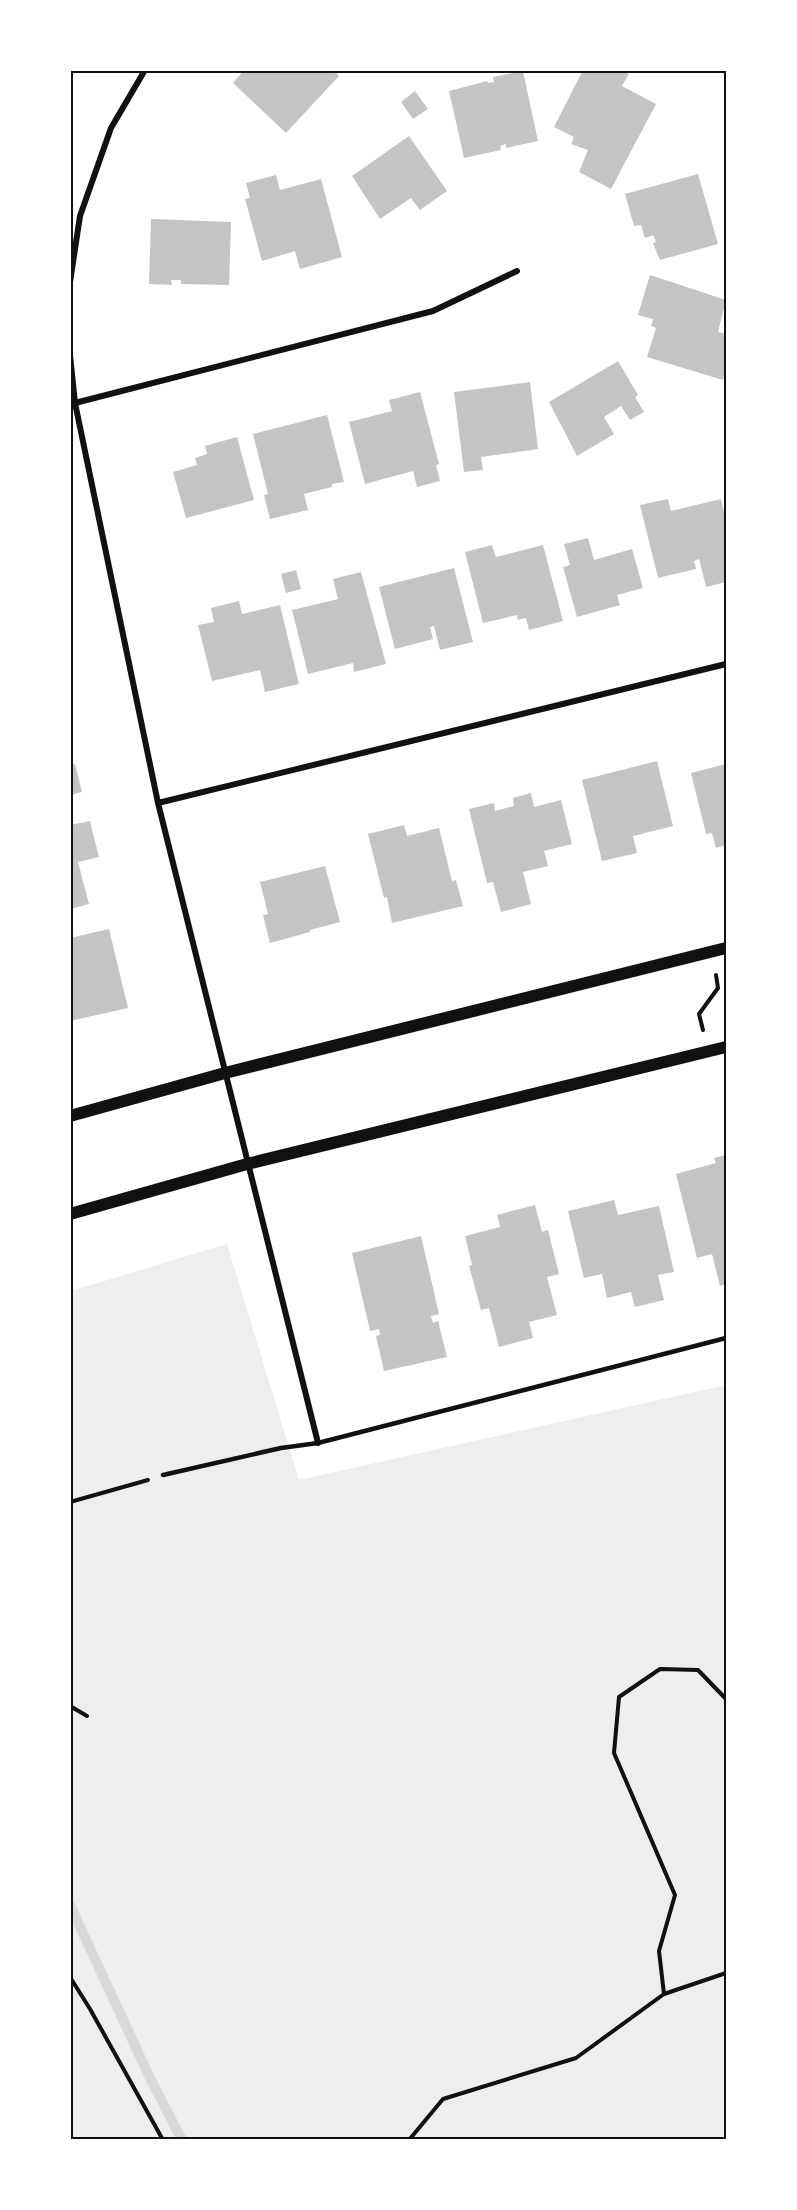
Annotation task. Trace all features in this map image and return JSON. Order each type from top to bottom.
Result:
[{"type":"main road","points":[[70,1116],[225,1073],[726,948]]},
{"type":"main road","points":[[70,1214],[247,1164],[726,1047]]},
{"type":"street","points":[[70,282],[80,216],[107,139],[111,128],[146,70]]},
{"type":"street","points":[[75,403],[433,311],[517,271]]},
{"type":"street","points":[[70,355],[75,403],[158,803],[318,1443]]},
{"type":"street","points":[[158,803],[726,664]]},
{"type":"lane","points":[[163,1475],[281,1448],[318,1443],[726,1338]]},
{"type":"path","points":[[703,1030],[699,1014],[718,988],[715,971]]},
{"type":"path","points":[[70,1502],[163,1475]]},
{"type":"path","points":[[664,1994],[659,1951],[675,1895],[614,1753],[619,1696],[660,1669],[698,1670],[726,1698]]},
{"type":"path","points":[[70,1706],[87,1716]]},
{"type":"path","points":[[409,2139],[443,2099],[576,2058],[664,1994],[726,1973]]},
{"type":"path","points":[[70,1977],[163,2139]]},
{"type":"shaded area","points":[[227,1244],[299,1480],[726,1385],[726,2139],[71,2140],[71,1291]]},
{"type":"building","points":[[244,70],[334,70],[339,76],[286,133],[233,83]]},
{"type":"building","points":[[583,70],[621,70],[629,74],[622,86],[656,104],[611,189],[579,172],[588,150],[571,144],[574,137],[554,127]]},
{"type":"building","points":[[523,71],[538,141],[506,148],[506,144],[500,146],[501,150],[464,158],[449,91],[487,81],[488,83],[494,82],[493,77]]},
{"type":"building","points":[[415,91],[428,109],[413,119],[401,102]]},
{"type":"building","points":[[409,136],[447,191],[420,210],[411,198],[380,219],[352,176]]},
{"type":"building","points":[[698,174],[718,244],[660,260],[653,243],[656,242],[653,235],[645,238],[641,225],[634,226],[625,194]]},
{"type":"building","points":[[276,175],[280,190],[321,179],[342,257],[300,269],[295,251],[262,261],[245,199],[250,198],[246,183]]},
{"type":"building","points":[[151,219],[231,222],[229,285],[181,284],[181,280],[171,280],[172,285],[149,284]]},
{"type":"building","points":[[650,275],[726,300],[718,332],[726,334],[726,367],[723,380],[647,357],[656,328],[651,326],[653,319],[638,315]]},
{"type":"building","points":[[618,361],[638,395],[635,397],[644,412],[630,420],[621,406],[604,417],[614,434],[577,456],[549,402]]},
{"type":"building","points":[[530,382],[538,449],[481,457],[483,470],[464,472],[454,392]]},
{"type":"building","points":[[420,392],[439,464],[436,465],[440,481],[417,487],[413,471],[365,484],[349,422],[392,411],[389,400]]},
{"type":"building","points":[[327,415],[344,482],[304,494],[308,510],[270,519],[264,495],[268,494],[253,434]]},
{"type":"building","points":[[237,437],[254,500],[186,518],[173,472],[197,465],[195,458],[207,454],[205,446]]},
{"type":"building","points":[[668,499],[671,511],[721,499],[726,521],[726,582],[706,587],[699,559],[694,561],[696,569],[658,578],[640,505]]},
{"type":"building","points":[[588,538],[594,560],[632,549],[643,588],[617,595],[620,605],[577,617],[563,567],[570,565],[564,544]]},
{"type":"building","points":[[492,545],[496,557],[543,545],[563,621],[529,630],[526,618],[518,620],[517,615],[483,623],[465,552]]},
{"type":"building","points":[[454,568],[473,642],[440,650],[434,626],[430,627],[433,639],[395,649],[379,587]]},
{"type":"building","points":[[296,570],[301,589],[286,593],[281,574]]},
{"type":"building","points":[[361,572],[386,664],[354,672],[353,663],[308,674],[292,610],[338,599],[333,579]]},
{"type":"building","points":[[239,601],[242,614],[280,605],[299,684],[265,692],[260,670],[212,681],[198,625],[214,622],[211,608]]},
{"type":"building","points":[[657,761],[673,826],[633,836],[637,853],[602,861],[582,780]]},
{"type":"building","points":[[75,764],[82,792],[70,795],[70,765]]},
{"type":"building","points":[[726,764],[726,845],[716,848],[712,833],[706,834],[691,773]]},
{"type":"building","points":[[531,793],[534,807],[561,800],[572,844],[544,851],[548,866],[523,872],[531,904],[501,912],[493,882],[487,883],[469,809],[494,803],[495,811],[514,806],[513,798]]},
{"type":"building","points":[[90,821],[99,857],[78,862],[89,904],[70,909],[70,825]]},
{"type":"building","points":[[404,825],[407,836],[439,828],[452,881],[456,880],[463,906],[392,923],[387,897],[384,898],[368,834]]},
{"type":"building","points":[[325,866],[340,922],[270,943],[263,915],[268,914],[260,882]]},
{"type":"building","points":[[109,929],[128,1008],[70,1021],[70,938]]},
{"type":"building","points":[[726,1155],[726,1284],[720,1286],[712,1254],[697,1258],[676,1174],[716,1163],[714,1158]]},
{"type":"building","points":[[614,1200],[618,1215],[659,1206],[674,1272],[658,1275],[664,1300],[635,1307],[631,1292],[607,1298],[602,1274],[584,1278],[568,1211]]},
{"type":"building","points":[[535,1205],[542,1232],[548,1230],[559,1274],[547,1277],[557,1315],[529,1322],[533,1338],[499,1347],[489,1308],[481,1310],[469,1266],[472,1265],[465,1236],[500,1227],[497,1215]]},
{"type":"building","points":[[421,1236],[439,1314],[431,1316],[433,1323],[438,1321],[447,1357],[384,1371],[376,1336],[380,1335],[379,1329],[370,1331],[352,1253]]},
{"type":"waterway","points":[[70,1905],[149,2076],[182,2140]]}]
